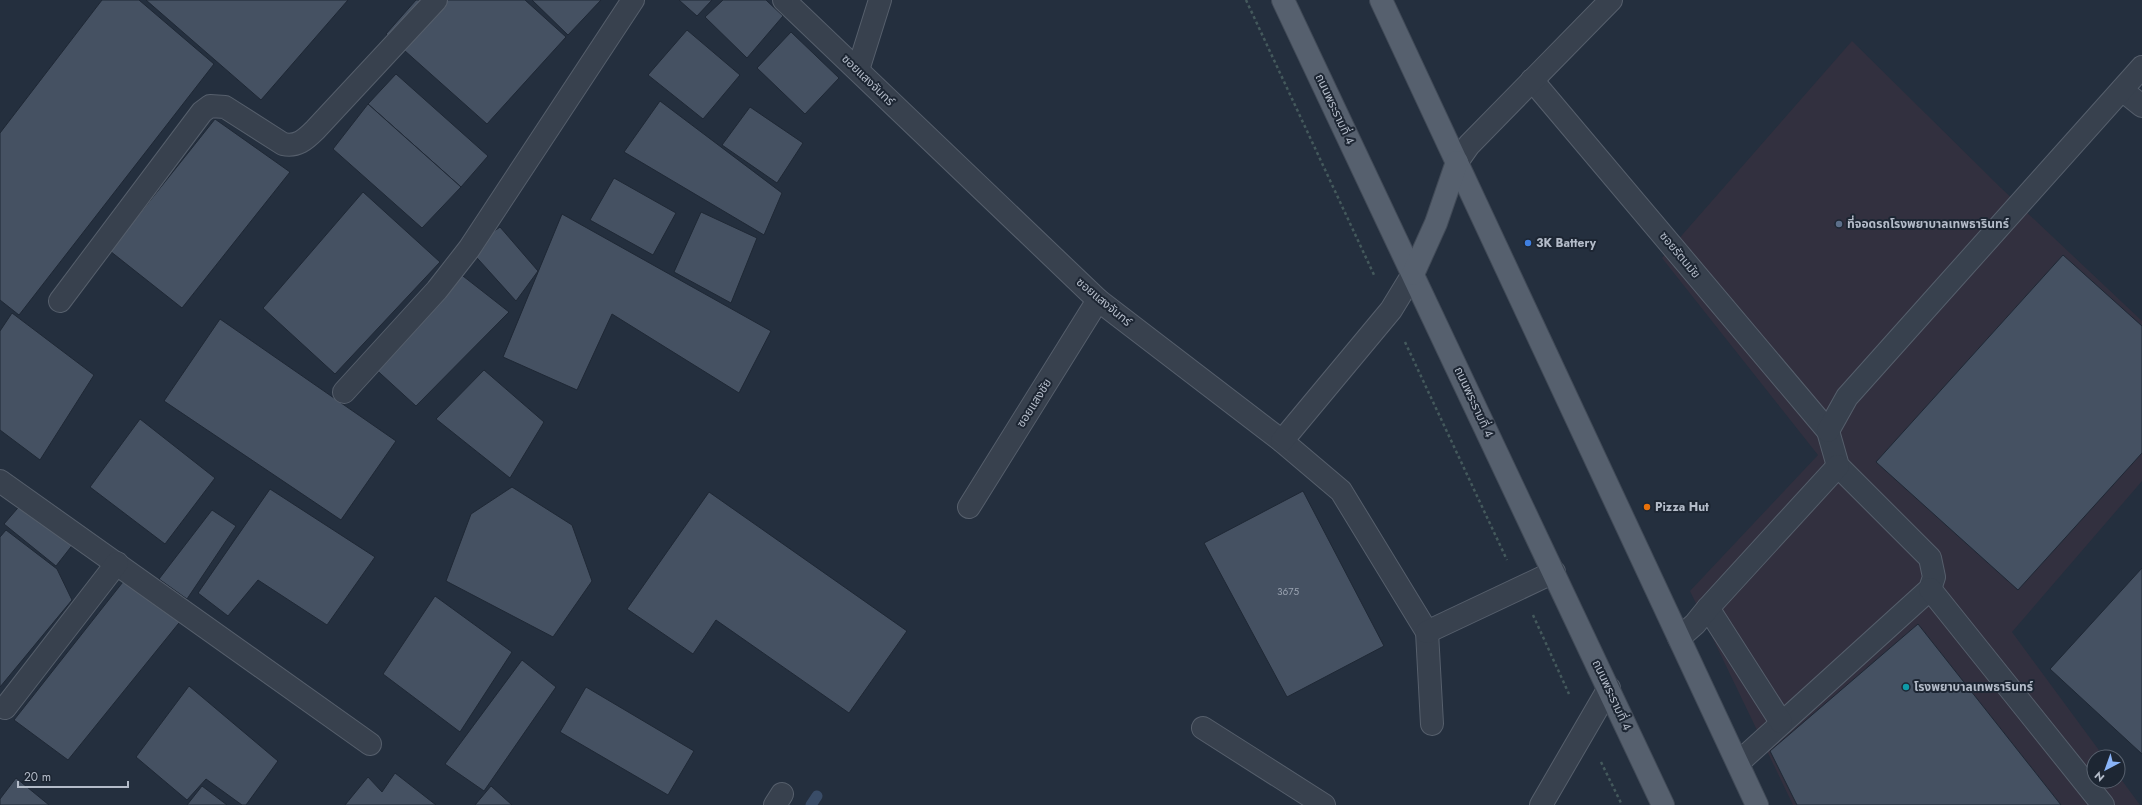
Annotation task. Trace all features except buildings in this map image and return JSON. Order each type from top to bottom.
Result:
[{"type":"main road","name":"ถนนพระรามที่ 4","points":[[1283,0],[1663,805]]},
{"type":"main road","points":[[1381,0],[1757,805]]},
{"type":"main road","points":[[1413,274],[1436,223],[1457,162]]},
{"type":"street","points":[[60,301],[202,112],[210,106],[224,107],[283,144],[290,145],[300,143],[315,130],[436,0]]},
{"type":"street","points":[[344,392],[437,290],[469,249],[633,0]]},
{"type":"street","name":"ซอยแสงจันทร์","points":[[784,0],[1098,300],[1282,441],[1341,491],[1427,632]]},
{"type":"street","points":[[858,70],[880,0]]},
{"type":"street","points":[[1457,162],[1469,145],[1611,0]]},
{"type":"street","points":[[1738,763],[1756,748],[1781,722],[1930,589],[1934,577],[1930,558],[1838,466],[1828,431],[1847,398],[2142,67]]},
{"type":"street","name":"ซอยรัตนมัย","points":[[1532,80],[1828,431]]},
{"type":"street","points":[[2122,90],[2142,106]]},
{"type":"street","points":[[1282,441],[1391,310],[1413,274]]},
{"type":"street","name":"ซอยแสงชัย","points":[[969,507],[1098,300]]},
{"type":"street","points":[[1679,638],[1695,624],[1838,466]]},
{"type":"street","points":[[0,481],[370,744]]},
{"type":"street","points":[[5,708],[117,563]]},
{"type":"street","points":[[1432,724],[1427,632],[1554,572]]},
{"type":"street","points":[[1930,589],[2103,805]]},
{"type":"street","points":[[1708,608],[1781,722]]},
{"type":"street","points":[[1541,805],[1609,688]]},
{"type":"street","points":[[1203,728],[1324,805]]},
{"type":"path","points":[[1246,0],[1622,805]]},
{"type":"shaded area","points":[[1852,41],[2001,188],[2142,321],[2142,481],[2012,632],[2098,749],[2086,749],[2086,789],[2126,789],[2126,786],[2140,805],[1793,805],[1690,591],[1818,455],[1662,258]]},
{"type":"waterway","points":[[811,805],[817,796]]},
{"type":"place","name":"ที่จอดรถโรงพยาบาลเทพธารินทร์","points":[[1839,224]]},
{"type":"place","name":"3K Battery","points":[[1528,243]]},
{"type":"place","name":"Pizza Hut","points":[[1647,507]]},
{"type":"place","name":"โรงพยาบาลเทพธารินทร์","points":[[1906,687]]}]
